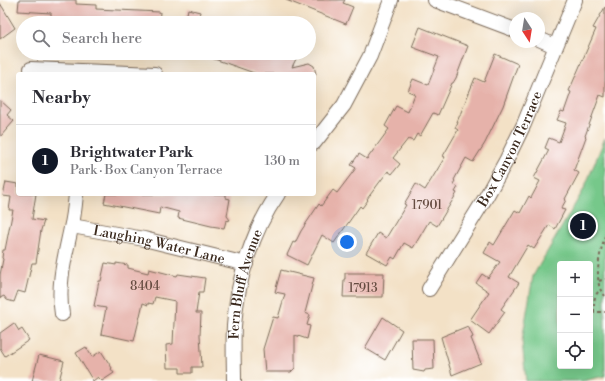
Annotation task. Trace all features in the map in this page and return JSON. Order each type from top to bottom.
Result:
[{"type":"street","points":[[316,140],[344,105],[370,56],[392,0]]},
{"type":"street","points":[[436,0],[509,28]]},
{"type":"street","name":"Box Canyon Terrace","points":[[428,290],[486,197],[506,161],[524,124],[575,0]]},
{"type":"street","points":[[545,42],[555,46]]},
{"type":"street","points":[[31,69],[74,72]]},
{"type":"street","points":[[62,314],[60,300],[61,271],[72,226],[76,196]]},
{"type":"street","name":"Fern Bluff Avenue","points":[[234,381],[234,326],[238,296],[246,264],[256,234],[264,216],[277,196]]},
{"type":"street","name":"Laughing Water Lane","points":[[72,226],[144,240],[246,264]]},
{"type":"path","points":[[605,236],[601,248],[598,269],[599,286],[605,296]]},
{"type":"path","points":[[599,282],[605,279]]},
{"type":"path","points":[[601,290],[597,292],[595,296],[593,312],[605,312]]},
{"type":"green space","points":[[605,138],[605,376],[582,381],[526,381],[522,341],[533,276],[584,189]]},
{"type":"building","points":[[19,0],[76,0],[76,4],[96,5],[96,9],[160,12],[160,16],[51,16],[51,13],[18,11]]},
{"type":"building","points":[[286,0],[345,0],[343,3],[353,7],[346,24]]},
{"type":"building","points":[[0,3],[15,28],[0,39]]},
{"type":"building","points":[[605,7],[605,97],[600,95],[585,136],[586,137],[574,170],[579,173],[565,199],[566,200],[561,209],[565,210],[555,229],[549,225],[534,249],[528,245],[509,277],[519,283],[501,309],[505,312],[489,334],[470,320],[489,292],[476,283],[482,274],[488,278],[500,262],[484,253],[490,242],[494,245],[515,210],[520,213],[529,196],[531,198],[540,181],[534,178],[549,150],[545,148],[549,138],[559,142],[566,123],[557,120],[561,111],[564,112],[571,92],[569,91],[596,29],[593,28]]},
{"type":"building","points":[[188,9],[200,12],[199,16],[186,16]]},
{"type":"building","points":[[420,27],[468,46],[456,78],[452,83],[438,115],[433,113],[420,136],[417,134],[413,141],[408,139],[393,158],[400,164],[392,174],[388,171],[362,208],[360,206],[334,243],[322,235],[307,265],[287,255],[293,242],[295,243],[319,204],[321,206],[333,190],[337,193],[356,168],[351,165],[359,154],[367,159],[389,129],[385,126],[396,106],[408,112],[415,94],[408,91],[413,79],[428,85],[439,57],[412,47]]},
{"type":"building","points":[[495,54],[518,64],[503,106],[485,143],[473,162],[466,158],[454,180],[455,181],[453,184],[458,187],[455,192],[457,193],[437,226],[429,221],[413,248],[404,243],[395,259],[392,257],[387,265],[366,253],[378,233],[386,238],[406,205],[404,204],[416,184],[425,190],[445,157],[443,156],[458,130],[455,128],[475,78],[484,82]]},
{"type":"building","points":[[217,60],[296,60],[292,67],[309,63],[314,66],[316,72],[251,72]]},
{"type":"building","points":[[0,100],[11,110],[7,115],[14,121],[0,137]]},
{"type":"building","points":[[6,182],[16,184],[16,196],[36,196],[32,219],[44,221],[41,230],[36,263],[32,263],[25,293],[18,291],[14,302],[7,300],[4,296],[0,298],[0,275],[3,250],[5,250],[13,210],[9,210],[11,197],[3,196]]},
{"type":"building","points":[[106,196],[226,196],[226,198],[230,199],[227,216],[230,220],[226,221],[224,228],[178,218],[179,212],[160,207],[159,214],[104,203]]},
{"type":"building","points":[[105,263],[128,265],[128,268],[148,273],[149,269],[177,276],[178,274],[205,278],[203,292],[199,292],[196,313],[201,313],[200,335],[202,367],[192,367],[192,373],[180,373],[180,368],[167,368],[166,345],[173,344],[175,301],[155,297],[153,304],[148,303],[148,305],[143,303],[134,341],[101,334],[106,308],[94,306],[99,281],[101,281]]},
{"type":"building","points":[[281,270],[314,278],[305,313],[310,315],[307,325],[310,326],[307,339],[295,335],[295,368],[291,372],[265,372],[263,349],[273,317],[278,318],[285,294],[275,292]]},
{"type":"building","points":[[345,273],[384,273],[383,297],[343,297]]},
{"type":"building","points":[[383,317],[402,330],[385,360],[365,348]]},
{"type":"building","points":[[14,323],[19,331],[22,329],[29,340],[5,356],[0,348],[0,333]]},
{"type":"building","points":[[468,326],[481,363],[452,375],[441,337]]},
{"type":"building","points":[[412,339],[433,339],[434,369],[425,370],[424,372],[413,370]]},
{"type":"building","points":[[86,347],[92,357],[101,351],[114,373],[102,381],[98,377],[93,381],[76,353]]},
{"type":"building","points":[[39,355],[64,361],[59,381],[32,381]]},
{"type":"place","name":"Brightwater Park","points":[[583,226]]}]
